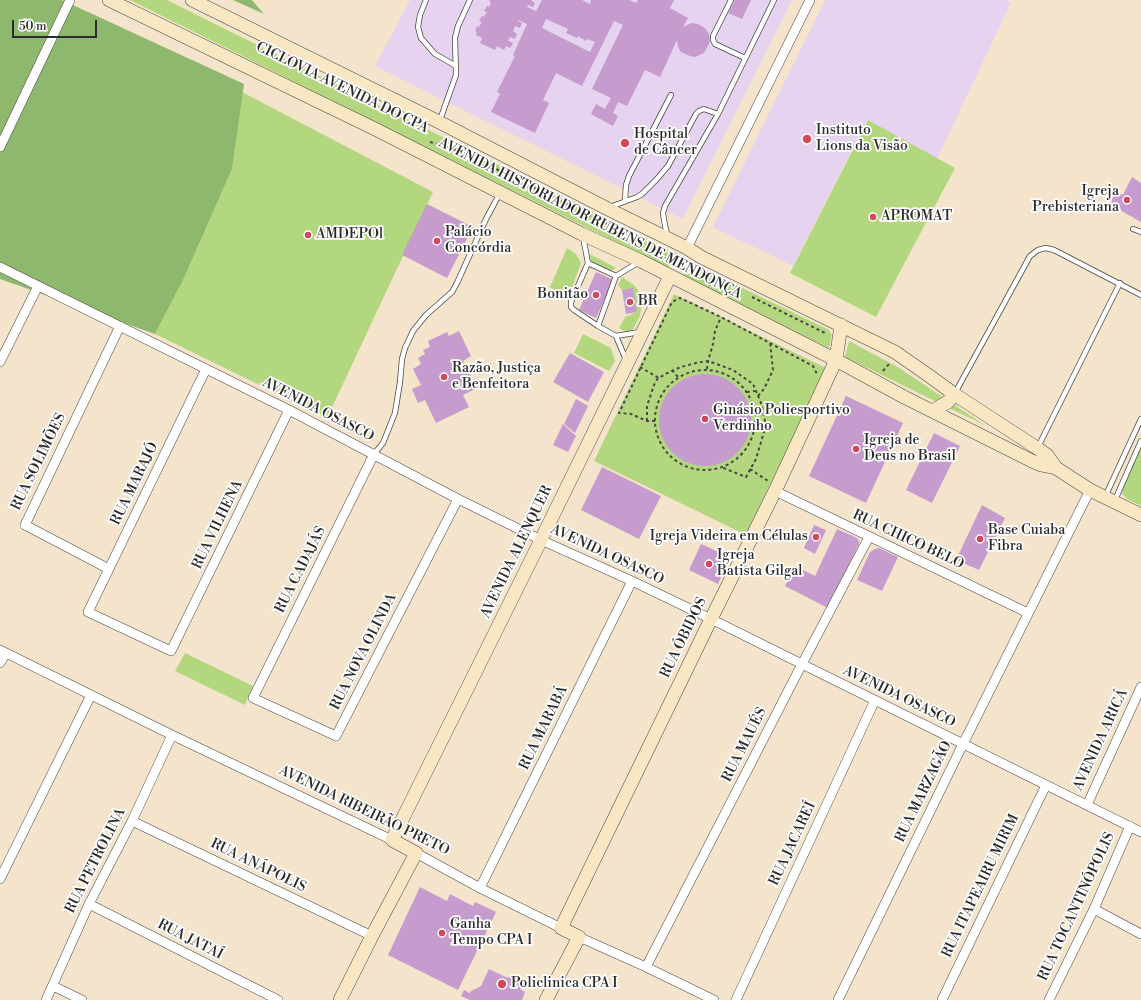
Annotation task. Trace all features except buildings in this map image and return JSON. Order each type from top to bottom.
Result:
[{"type":"main road","name":"AVENIDA HISTORIADOR RUBENS DE MENDONÇA","points":[[109,0],[375,129],[582,234],[641,261],[1032,461],[1041,465],[1056,468]]},
{"type":"main road","name":"AVENIDA HISTORIADOR RUBENS DE MENDONÇA","points":[[192,0],[440,122],[687,248],[701,257],[895,352],[954,394],[1037,448],[1047,456],[1056,468],[1090,490],[1141,515]]},
{"type":"main road","name":"AVENIDA ALENQUER","points":[[392,840],[670,276]]},
{"type":"main road","name":"RUA ÓBIDOS","points":[[561,928],[711,619],[773,487],[836,360],[841,325]]},
{"type":"main road","points":[[932,411],[948,402],[954,394]]},
{"type":"main road","name":"AVENIDA RIBEIRÃO PRETO","points":[[392,840],[416,853]]},
{"type":"main road","points":[[340,1000],[416,853]]},
{"type":"main road","name":"AVENIDA RIBEIRÃO PRETO","points":[[561,928],[579,937]]},
{"type":"main road","points":[[546,1000],[579,937]]},
{"type":"street","points":[[0,147],[70,0]]},
{"type":"street","points":[[687,248],[810,0]]},
{"type":"street","name":"AVENIDA OSASCO","points":[[0,267],[289,410],[458,499],[541,540],[711,619],[1141,832]]},
{"type":"street","points":[[0,362],[38,286]]},
{"type":"street","name":"RUA SOLIMÕES","points":[[109,569],[25,525],[120,326]]},
{"type":"street","name":"RUA MARAJÓ","points":[[88,612],[206,369]]},
{"type":"street","name":"RUA VILHENA","points":[[88,612],[171,651],[289,410]]},
{"type":"street","name":"RUA CADAJÁS","points":[[253,698],[374,454]]},
{"type":"street","name":"RUA CHICO BELO","points":[[773,487],[869,537],[1028,612]]},
{"type":"street","name":"RUA MARZAGÃO","points":[[838,1000],[1028,612],[1090,490]]},
{"type":"street","name":"RUA NOVA OLINDA","points":[[253,698],[336,736],[458,499]]},
{"type":"street","name":"RUA MAUÉS","points":[[646,967],[869,537]]},
{"type":"street","name":"RUA MARABÁ","points":[[480,888],[632,581]]},
{"type":"street","points":[[0,663],[3,652]]},
{"type":"street","name":"AVENIDA RIBEIRÃO PRETO","points":[[3,652],[392,840]]},
{"type":"street","name":"AVENIDA ARICÁ","points":[[1087,805],[1141,687]]},
{"type":"street","points":[[0,879],[91,695]]},
{"type":"street","name":"RUA JACAREÍ","points":[[736,1000],[875,700]]},
{"type":"street","name":"RUA PETROLINA","points":[[46,1000],[89,904],[132,821],[172,735]]},
{"type":"street","name":"RUA ITAPEAIRU MIRIM","points":[[942,1000],[1046,785]]},
{"type":"street","name":"RUA ANÁPOLIS","points":[[132,821],[372,936]]},
{"type":"street","name":"RUA TOCANTINÓPOLIS","points":[[1053,999],[1094,910],[1130,826]]},
{"type":"street","name":"AVENIDA RIBEIRÃO PRETO","points":[[416,853],[480,888],[561,928]]},
{"type":"street","name":"RUA JATAÍ","points":[[89,904],[278,1000]]},
{"type":"street","points":[[1094,910],[1141,934]]},
{"type":"street","name":"AVENIDA RIBEIRÃO PRETO","points":[[579,937],[714,1000]]},
{"type":"street","points":[[53,986],[82,1000]]},
{"type":"lane","points":[[426,0],[420,15],[418,26],[421,38],[435,54],[456,66]]},
{"type":"lane","points":[[440,122],[456,75],[455,38],[458,26],[470,0]]},
{"type":"lane","points":[[669,240],[663,213],[665,206],[718,114],[774,0]]},
{"type":"lane","points":[[729,1],[713,40],[715,44],[745,58]]},
{"type":"lane","points":[[625,201],[628,176],[671,95]]},
{"type":"lane","points":[[606,208],[637,197],[656,180],[668,166],[699,111],[704,109],[718,114]]},
{"type":"lane","points":[[374,454],[383,443],[395,413],[402,359],[410,337],[426,315],[452,292],[500,192]]},
{"type":"lane","points":[[1133,230],[1141,232]]},
{"type":"lane","points":[[582,234],[588,263],[571,302],[571,307],[598,326],[616,336],[628,362]]},
{"type":"lane","points":[[954,394],[1030,256],[1038,250],[1046,248],[1054,250],[1141,295]]},
{"type":"lane","points":[[598,326],[616,276],[641,261]]},
{"type":"lane","points":[[588,263],[616,276]]},
{"type":"lane","points":[[1037,448],[1120,284]]},
{"type":"lane","points":[[616,336],[643,332]]},
{"type":"lane","points":[[1110,499],[1141,418]]},
{"type":"lane","points":[[1134,433],[1141,434]]},
{"type":"lane","points":[[1110,499],[1141,441]]},
{"type":"path","name":"CICLOVIA AVENIDA DO CPA","points":[[430,142],[462,152],[696,269]]},
{"type":"path","points":[[746,294],[839,340]]},
{"type":"path","points":[[655,421],[647,421],[631,414],[619,413],[672,302],[680,298],[770,342],[813,366],[818,376]]},
{"type":"path","points":[[707,369],[715,331],[721,317]]},
{"type":"path","points":[[758,396],[764,389],[773,370],[770,342]]},
{"type":"path","points":[[647,421],[647,406],[658,378],[672,370],[696,362],[708,361],[733,370],[753,384],[761,403],[766,426],[756,459],[746,478],[721,467]]},
{"type":"path","points":[[628,362],[658,378]]},
{"type":"path","points":[[883,371],[889,364]]},
{"type":"path","points":[[707,369],[725,373],[738,381],[748,392],[754,406],[755,422],[752,436],[745,450],[734,460],[721,467],[709,470],[694,469],[675,460],[666,450],[659,439],[655,421],[657,406],[663,393],[678,376],[697,370],[707,369]]},
{"type":"path","points":[[672,370],[678,376]]},
{"type":"path","points":[[748,392],[755,391]]},
{"type":"path","points":[[750,469],[773,487]]},
{"type":"shaded area","name":"Hospital de Câncer","points":[[410,0],[792,0],[683,219],[375,66]]},
{"type":"shaded area","name":"Instituto Lions da Visão","points":[[825,0],[1005,0],[1011,3],[937,159],[867,120],[793,266],[713,227]]},
{"type":"green space","points":[[0,0],[62,0],[244,84],[232,169],[184,278],[155,334],[0,279]]},
{"type":"green space","points":[[130,0],[167,0],[678,254],[668,268]]},
{"type":"green space","points":[[233,0],[252,0],[264,14]]},
{"type":"green space","name":"AMDEPOl","points":[[242,92],[433,192],[327,418],[155,334],[184,278],[232,169]]},
{"type":"green space","name":"APROMAT","points":[[868,120],[955,168],[876,317],[790,273]]},
{"type":"green space","points":[[567,248],[576,254],[581,263],[568,299],[550,287]]},
{"type":"green space","points":[[590,254],[616,268],[609,272],[591,263]]},
{"type":"green space","points":[[693,264],[829,330],[832,335],[829,348],[683,276]]},
{"type":"green space","points":[[622,277],[634,285],[638,290],[641,310],[640,316],[632,331],[626,332],[619,328],[625,317],[637,312],[633,289],[622,290],[618,285]]},
{"type":"green space","points":[[674,294],[826,368],[746,535],[594,461]]},
{"type":"green space","points":[[583,334],[611,348],[615,361],[609,371],[574,353]]},
{"type":"green space","points":[[849,341],[896,366],[986,426],[845,357]]},
{"type":"green space","points":[[1141,449],[1141,506],[1129,500],[1123,495],[1121,490]]},
{"type":"green space","points":[[185,653],[253,686],[245,705],[175,671]]},
{"type":"place","name":"Instituto Lions da Visão","points":[[807,139]]},
{"type":"place","name":"Hospital de Câncer","points":[[625,143]]},
{"type":"place","name":"Igreja Prebisteriana","points":[[1127,200]]},
{"type":"place","name":"APROMAT","points":[[873,217]]},
{"type":"place","name":"AMDEPOl","points":[[308,235]]},
{"type":"place","name":"Palácio Concórdia","points":[[437,241]]},
{"type":"place","name":"Bonitão","points":[[596,295]]},
{"type":"place","name":"BR","points":[[630,302]]},
{"type":"place","name":"Razão, Justiça e Benfeitora","points":[[444,377]]},
{"type":"place","name":"Ginásio Poliesportivo Verdinho","points":[[705,419]]},
{"type":"place","name":"Igreja de Deus no Brasil","points":[[856,449]]},
{"type":"place","name":"Igreja Videira em Células","points":[[816,537]]},
{"type":"place","name":"Base Cuiaba Fibra","points":[[980,539]]},
{"type":"place","name":"Igreja Batista Gilgal","points":[[709,564]]},
{"type":"place","name":"Ganha Tempo CPA I","points":[[442,933]]},
{"type":"place","name":"Policlinica CPA I","points":[[502,984]]}]
